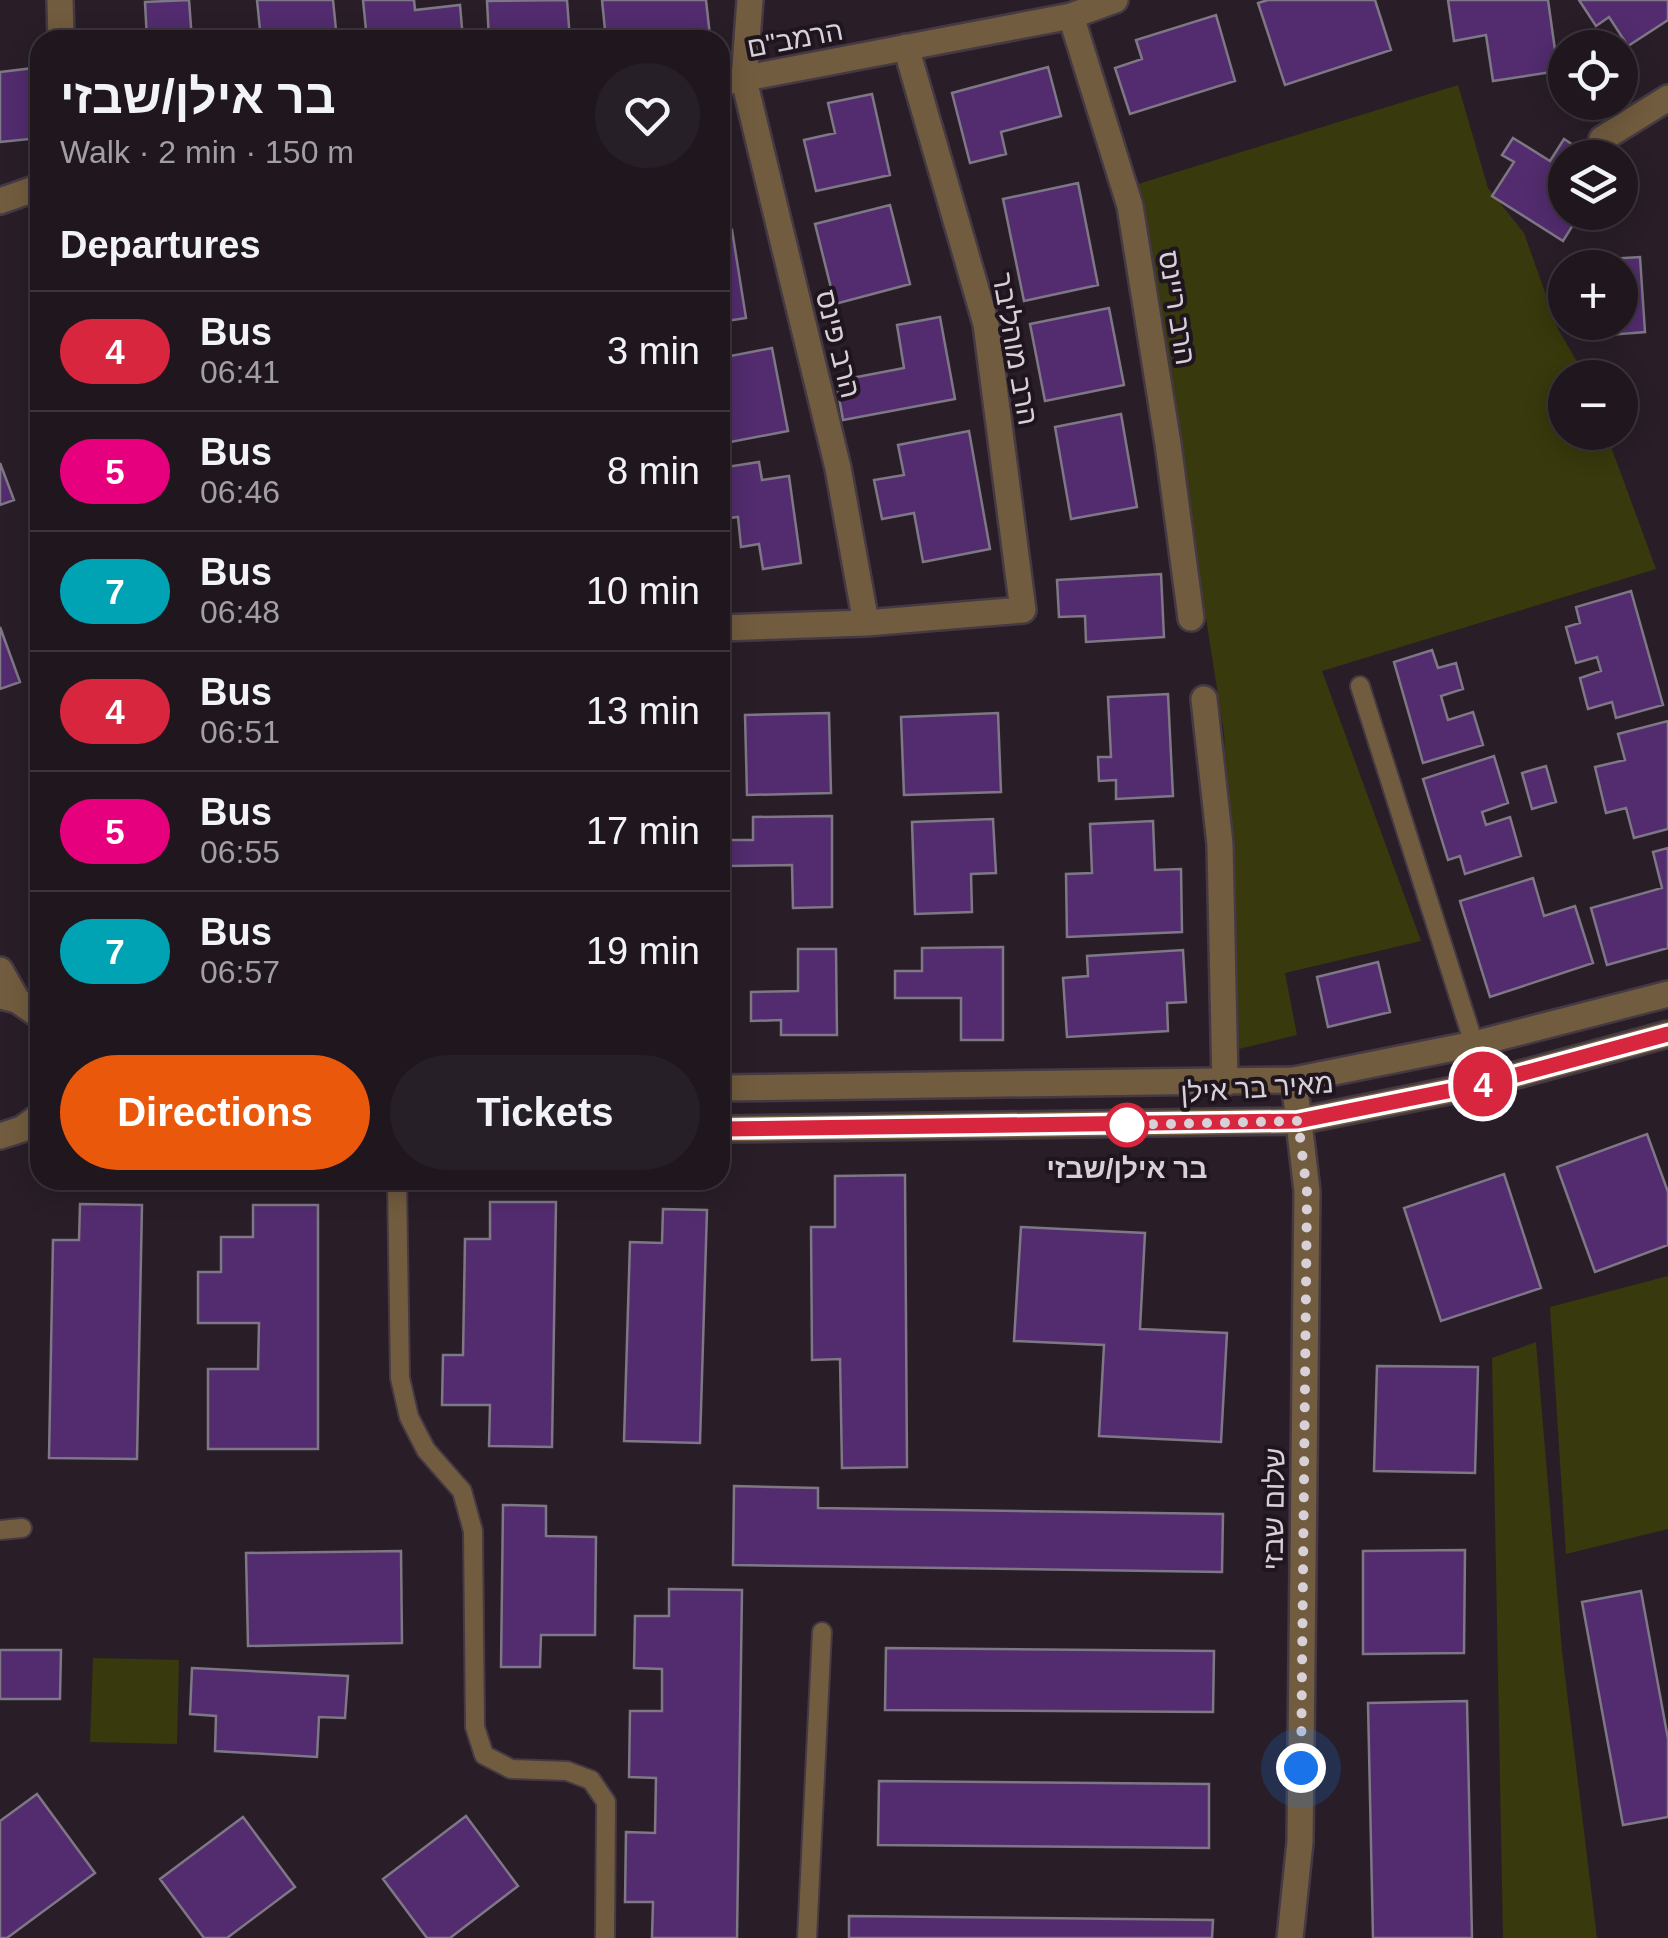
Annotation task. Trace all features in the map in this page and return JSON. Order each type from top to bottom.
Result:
[{"type":"street","points":[[60,0],[61,30]]},
{"type":"street","name":"הרב פינס","points":[[750,0],[732,81],[838,468],[866,624]]},
{"type":"street","name":"הרמב\"ם","points":[[732,81],[1071,16],[1115,0]]},
{"type":"street","name":"הרב ריינס","points":[[1071,16],[1130,206],[1191,618]]},
{"type":"street","name":"הרב מוהליבר","points":[[866,624],[1023,610],[986,324],[906,47]]},
{"type":"street","points":[[1602,138],[1668,98]]},
{"type":"street","points":[[0,201],[30,190]]},
{"type":"street","points":[[730,628],[866,624]]},
{"type":"street","points":[[1204,698],[1220,844],[1225,1083]]},
{"type":"street","points":[[0,970],[9,998]]},
{"type":"street","name":"מאיר בר אילן","points":[[730,1088],[1294,1080],[1474,1044],[1668,994]]},
{"type":"street","name":"מאיר בר אילן","points":[[730,1129],[1298,1121],[1483,1084],[1668,1034]]},
{"type":"street","name":"שלום שבזי","points":[[1290,1938],[1300,1842],[1307,1192],[1294,1080]]},
{"type":"street","points":[[0,1136],[30,1124]]},
{"type":"lane","points":[[1360,686],[1474,1044]]},
{"type":"lane","points":[[398,1190],[400,1378],[408,1416],[426,1450],[462,1492],[472,1531],[475,1727],[484,1755],[511,1769],[568,1772],[591,1780],[606,1802],[605,1938]]},
{"type":"lane","points":[[0,1530],[22,1528]]},
{"type":"lane","points":[[807,1938],[822,1632]]},
{"type":"shaded area","points":[[1458,85],[1488,188],[1524,233],[1548,301],[1548,340],[1564,340],[1576,360],[1548,360],[1548,450],[1612,450],[1656,569],[1322,671],[1421,941],[1285,973],[1297,1035],[1239,1049],[1224,734],[1151,263],[1135,185]]},
{"type":"shaded area","points":[[1668,1276],[1668,1529],[1566,1554],[1550,1307]]},
{"type":"shaded area","points":[[1536,1342],[1562,1651],[1597,1938],[1503,1938],[1492,1358]]},
{"type":"shaded area","points":[[93,1658],[179,1660],[177,1744],[90,1742]]},
{"type":"building","points":[[189,0],[191,30],[146,30],[145,2]]},
{"type":"building","points":[[257,0],[333,0],[336,30],[260,30]]},
{"type":"building","points":[[363,0],[414,0],[415,10],[460,5],[462,30],[366,30]]},
{"type":"building","points":[[567,0],[569,30],[488,30],[487,1]]},
{"type":"building","points":[[602,0],[706,0],[709,30],[605,30]]},
{"type":"building","points":[[1375,0],[1391,50],[1285,85],[1258,3]]},
{"type":"building","points":[[1448,0],[1548,0],[1552,30],[1548,30],[1548,73],[1493,81],[1486,35],[1454,41]]},
{"type":"building","points":[[1579,0],[1668,0],[1668,20],[1638,40],[1638,30],[1618,30],[1609,17],[1596,26]]},
{"type":"building","points":[[1216,15],[1235,81],[1130,114],[1115,68],[1142,59],[1136,40]]},
{"type":"building","points":[[1048,67],[1061,116],[1001,132],[1006,154],[970,163],[952,93]]},
{"type":"building","points":[[30,68],[30,139],[0,142],[0,72]]},
{"type":"building","points":[[872,94],[890,175],[816,191],[804,140],[835,133],[828,103]]},
{"type":"building","points":[[1513,138],[1548,160],[1548,230],[1570,230],[1563,241],[1492,196],[1514,162],[1502,155]]},
{"type":"building","points":[[1078,183],[1098,285],[1024,301],[1003,199]]},
{"type":"building","points":[[890,205],[910,284],[835,304],[815,224]]},
{"type":"building","points":[[730,230],[746,318],[730,320]]},
{"type":"building","points":[[1638,257],[1645,332],[1638,333]]},
{"type":"building","points":[[1109,308],[1124,385],[1045,401],[1030,324]]},
{"type":"building","points":[[940,317],[955,399],[843,420],[836,381],[904,368],[897,325]]},
{"type":"building","points":[[772,348],[788,431],[730,442],[730,356]]},
{"type":"building","points":[[1121,414],[1137,507],[1071,519],[1055,427]]},
{"type":"building","points":[[969,431],[990,549],[923,562],[914,513],[882,519],[874,480],[904,475],[898,445]]},
{"type":"building","points":[[759,462],[762,480],[789,476],[801,563],[763,569],[759,544],[741,547],[738,517],[730,518],[730,466]]},
{"type":"building","points":[[0,463],[14,500],[0,505]]},
{"type":"building","points":[[1161,574],[1164,637],[1086,642],[1085,616],[1059,617],[1057,580]]},
{"type":"building","points":[[1631,591],[1663,705],[1616,718],[1612,702],[1588,709],[1580,678],[1601,671],[1597,657],[1576,663],[1566,627],[1580,623],[1576,607]]},
{"type":"building","points":[[0,627],[20,682],[0,689]]},
{"type":"building","points":[[1432,650],[1438,668],[1456,663],[1463,689],[1441,696],[1448,720],[1473,712],[1483,745],[1423,763],[1394,662]]},
{"type":"building","points":[[1168,694],[1173,796],[1116,799],[1116,780],[1099,781],[1098,757],[1111,757],[1108,697]]},
{"type":"building","points":[[829,713],[831,793],[747,795],[745,715]]},
{"type":"building","points":[[998,713],[1001,792],[904,795],[901,717]]},
{"type":"building","points":[[1668,721],[1668,829],[1634,838],[1626,808],[1606,813],[1595,767],[1625,760],[1618,734]]},
{"type":"building","points":[[1494,756],[1508,803],[1482,812],[1486,825],[1510,817],[1521,856],[1465,874],[1460,856],[1448,860],[1423,779]]},
{"type":"building","points":[[1546,766],[1556,802],[1532,809],[1522,773]]},
{"type":"building","points":[[832,816],[832,907],[793,908],[792,865],[730,866],[730,840],[753,840],[753,817]]},
{"type":"building","points":[[993,819],[996,873],[971,874],[972,912],[915,914],[912,822]]},
{"type":"building","points":[[1153,821],[1155,870],[1181,869],[1182,932],[1067,937],[1066,874],[1092,873],[1090,824]]},
{"type":"building","points":[[1668,848],[1668,948],[1607,965],[1591,908],[1662,888],[1653,852]]},
{"type":"building","points":[[1533,878],[1544,916],[1575,906],[1593,963],[1490,997],[1460,901]]},
{"type":"building","points":[[1003,947],[1003,1040],[961,1040],[961,998],[895,998],[895,971],[922,971],[922,948]]},
{"type":"building","points":[[798,949],[836,949],[837,1035],[781,1035],[781,1020],[751,1021],[751,992],[798,991]]},
{"type":"building","points":[[1183,950],[1186,1002],[1167,1003],[1168,1031],[1067,1037],[1063,978],[1088,976],[1087,956]]},
{"type":"building","points":[[1378,962],[1390,1012],[1328,1027],[1317,977]]},
{"type":"building","points":[[1647,1134],[1668,1192],[1668,1245],[1595,1272],[1557,1167]]},
{"type":"building","points":[[1504,1174],[1541,1288],[1441,1321],[1404,1208]]},
{"type":"building","points":[[905,1175],[907,1467],[842,1468],[840,1359],[812,1360],[811,1227],[835,1227],[835,1176]]},
{"type":"building","points":[[490,1202],[556,1202],[552,1447],[489,1446],[490,1405],[442,1405],[443,1355],[463,1355],[465,1239],[490,1239]]},
{"type":"building","points":[[80,1204],[142,1205],[137,1459],[49,1458],[53,1240],[79,1240]]},
{"type":"building","points":[[253,1205],[318,1205],[318,1449],[208,1449],[208,1369],[258,1369],[259,1323],[198,1323],[198,1272],[221,1272],[221,1237],[253,1237]]},
{"type":"building","points":[[663,1209],[707,1210],[700,1443],[624,1441],[630,1242],[662,1243]]},
{"type":"building","points":[[1021,1227],[1145,1233],[1140,1329],[1227,1333],[1221,1442],[1099,1436],[1104,1345],[1014,1341]]},
{"type":"building","points":[[1377,1366],[1478,1367],[1475,1473],[1374,1471]]},
{"type":"building","points":[[734,1486],[818,1488],[818,1508],[1223,1514],[1222,1572],[733,1565]]},
{"type":"building","points":[[503,1505],[546,1506],[546,1536],[596,1537],[595,1635],[541,1635],[540,1667],[501,1667]]},
{"type":"building","points":[[1465,1550],[1464,1653],[1363,1654],[1363,1551]]},
{"type":"building","points":[[401,1551],[402,1643],[248,1646],[246,1553]]},
{"type":"building","points":[[669,1589],[742,1590],[737,1938],[652,1938],[653,1902],[625,1902],[626,1832],[655,1833],[656,1778],[629,1777],[630,1711],[662,1711],[662,1669],[634,1668],[635,1616],[669,1616]]},
{"type":"building","points":[[1641,1591],[1668,1739],[1668,1817],[1623,1825],[1582,1602]]},
{"type":"building","points":[[886,1648],[1214,1651],[1213,1712],[885,1710]]},
{"type":"building","points":[[0,1650],[61,1650],[60,1699],[0,1699]]},
{"type":"building","points":[[192,1668],[348,1676],[345,1718],[319,1717],[317,1757],[215,1751],[216,1716],[190,1714]]},
{"type":"building","points":[[1467,1701],[1472,1938],[1373,1938],[1368,1703]]},
{"type":"building","points":[[879,1781],[1209,1784],[1209,1848],[878,1845]]},
{"type":"building","points":[[37,1794],[95,1873],[7,1938],[0,1938],[0,1821]]},
{"type":"building","points":[[466,1816],[518,1886],[450,1938],[427,1938],[383,1879]]},
{"type":"building","points":[[243,1817],[295,1887],[227,1938],[204,1938],[160,1879]]},
{"type":"building","points":[[849,1916],[1213,1920],[1212,1938],[849,1938]]},
{"type":"bus line","name":"4","points":[[730,1129],[1298,1121],[1483,1084],[1668,1034]]},
{"type":"place","name":"בר אילן/שבזי","points":[[1127,1125]]},
{"type":"route","points":[[1127,1125],[1122,1125],[1298,1121],[1307,1192],[1301,1768]]}]
